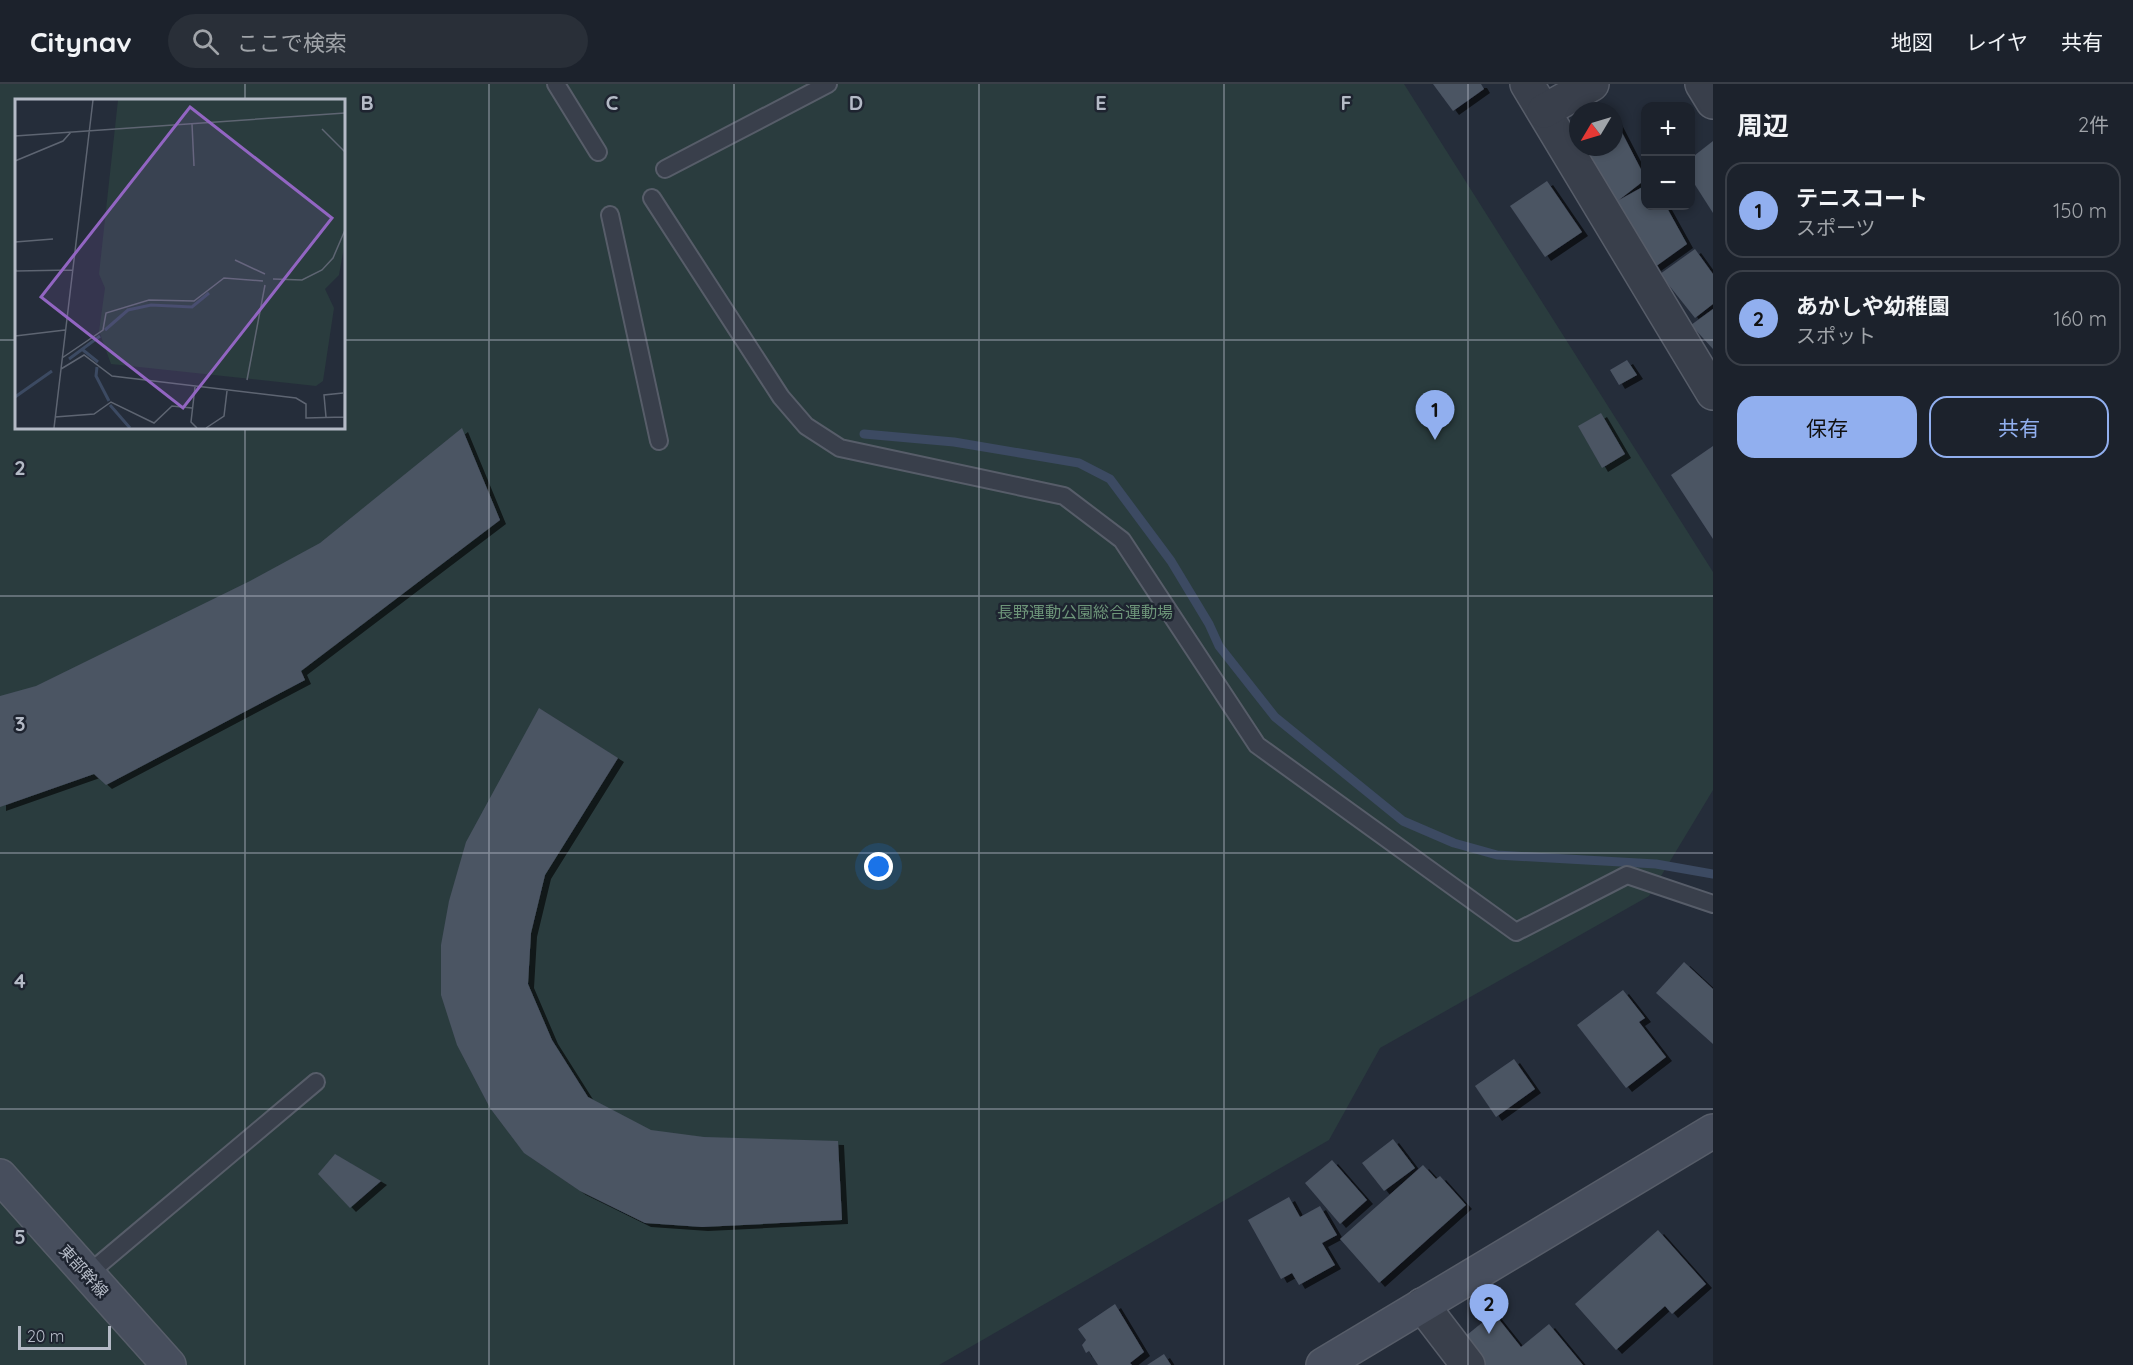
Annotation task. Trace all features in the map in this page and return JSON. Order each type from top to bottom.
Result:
[{"type":"street","points":[[1527,84],[1713,393]]},
{"type":"street","points":[[1544,111],[1592,84]]},
{"type":"street","points":[[1702,84],[1713,102]]},
{"type":"street","points":[[1323,1365],[1713,1131]]},
{"type":"street","name":"東部幹線","points":[[0,1176],[169,1365]]},
{"type":"street","points":[[1422,1305],[1468,1365]]},
{"type":"lane","points":[[556,84],[598,152]]},
{"type":"lane","points":[[665,169],[828,84]]},
{"type":"lane","points":[[652,198],[781,397],[806,426],[840,448],[1064,496],[1122,540],[1257,745],[1516,932],[1627,875],[1713,904]]},
{"type":"lane","points":[[610,215],[659,441]]},
{"type":"lane","points":[[88,1274],[316,1082]]},
{"type":"green space","name":"長野運動公園総合運動場","points":[[0,84],[1404,84],[1713,572],[1713,790],[1649,896],[1380,1048],[1329,1140],[939,1365],[0,1365]]},
{"type":"building","points":[[1433,84],[1481,84],[1484,89],[1453,111]]},
{"type":"building","points":[[1623,134],[1641,169],[1641,183],[1619,200],[1641,188],[1641,210],[1668,210],[1687,244],[1655,267],[1589,156],[1623,156]]},
{"type":"building","points":[[1713,141],[1713,213],[1695,185],[1695,155]]},
{"type":"building","points":[[1547,181],[1582,232],[1545,257],[1510,206]]},
{"type":"building","points":[[1695,249],[1713,274],[1713,304],[1695,318],[1660,274]]},
{"type":"building","points":[[1713,309],[1713,349],[1691,325]]},
{"type":"building","points":[[1627,360],[1637,375],[1619,385],[1610,370]]},
{"type":"building","points":[[1601,413],[1625,454],[1602,468],[1578,426]]},
{"type":"building","points":[[462,428],[500,520],[301,671],[305,680],[106,785],[94,774],[0,807],[0,696],[36,686],[250,581],[320,543]]},
{"type":"building","points":[[1713,446],[1713,539],[1671,475]]},
{"type":"building","points":[[539,708],[618,758],[545,875],[531,933],[528,984],[552,1040],[588,1097],[651,1130],[704,1137],[838,1141],[842,1220],[702,1227],[645,1223],[580,1191],[524,1153],[490,1108],[457,1045],[441,995],[441,945],[449,901],[466,842]]},
{"type":"building","points":[[1684,962],[1713,989],[1713,1044],[1656,993]]},
{"type":"building","points":[[1623,990],[1645,1018],[1639,1022],[1666,1057],[1626,1088],[1577,1025]]},
{"type":"building","points":[[1514,1059],[1535,1089],[1496,1117],[1475,1086]]},
{"type":"building","points":[[1393,1139],[1415,1168],[1384,1191],[1362,1163]]},
{"type":"building","points":[[335,1154],[381,1181],[350,1208],[318,1174]]},
{"type":"building","points":[[1332,1160],[1367,1200],[1340,1224],[1305,1183]]},
{"type":"building","points":[[1423,1165],[1436,1179],[1440,1176],[1466,1205],[1379,1283],[1340,1239]]},
{"type":"building","points":[[1289,1197],[1300,1217],[1320,1206],[1337,1235],[1322,1243],[1335,1265],[1299,1285],[1292,1273],[1281,1279],[1248,1220]]},
{"type":"building","points":[[1658,1230],[1706,1284],[1672,1314],[1665,1306],[1616,1350],[1575,1304]]},
{"type":"building","points":[[1115,1304],[1144,1352],[1130,1363],[1132,1365],[1098,1365],[1089,1351],[1086,1353],[1082,1345],[1086,1340],[1078,1329]]},
{"type":"building","points":[[1494,1313],[1521,1347],[1549,1324],[1583,1365],[1474,1365],[1457,1343]]},
{"type":"building","points":[[1164,1354],[1171,1365],[1147,1365]]},
{"type":"waterway","points":[[864,434],[954,442],[1079,463],[1110,479],[1171,561],[1209,624],[1219,646],[1275,717],[1403,821],[1454,843],[1497,855],[1656,864],[1713,874]]},
{"type":"place","name":"テニスコート","points":[[1435,440]]},
{"type":"place","name":"あかしや幼稚園","points":[[1489,1334]]}]
